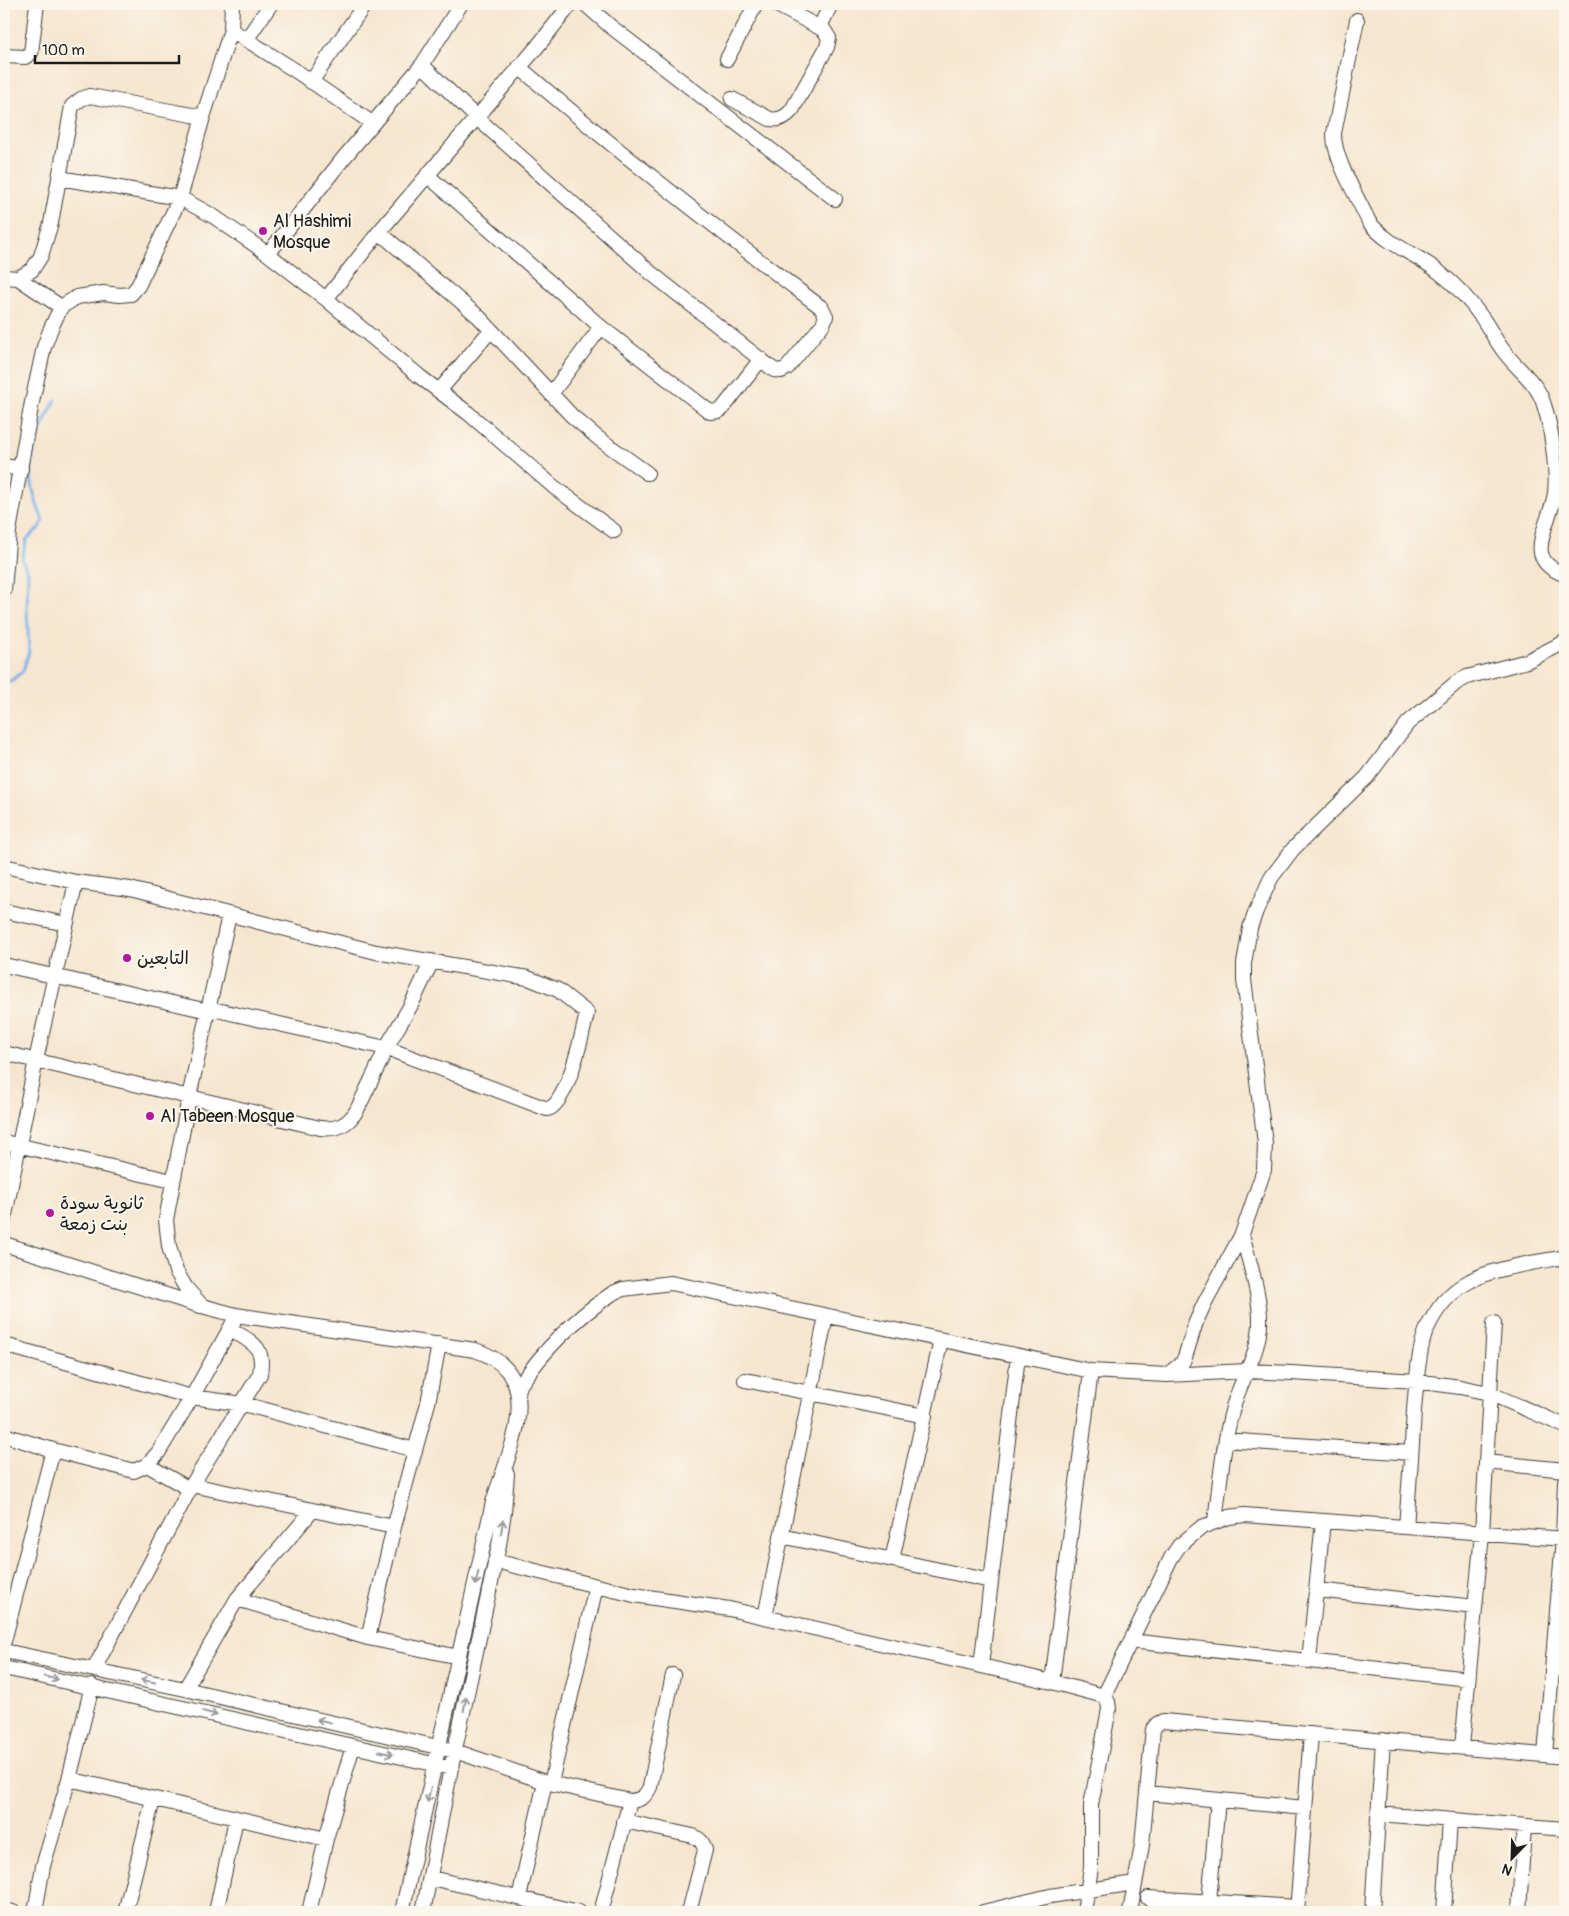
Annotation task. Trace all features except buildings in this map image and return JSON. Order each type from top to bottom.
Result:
[{"type":"street","points":[[4,56],[25,57],[31,53],[37,4]]},
{"type":"street","points":[[4,590],[9,531],[32,402],[44,347],[51,328],[62,307],[77,297],[103,293],[131,294],[138,286],[180,198],[231,30],[228,4]]},
{"type":"street","points":[[246,40],[271,4]]},
{"type":"street","points":[[311,82],[365,4]]},
{"type":"street","points":[[268,254],[372,123],[422,65],[461,4]]},
{"type":"street","points":[[326,299],[379,232],[571,4]]},
{"type":"street","points":[[585,4],[618,32],[835,199]]},
{"type":"street","points":[[727,59],[756,4]]},
{"type":"street","points":[[732,99],[770,119],[776,120],[787,115],[792,110],[829,43],[827,33],[820,27],[776,4]]},
{"type":"street","points":[[820,27],[831,4]]},
{"type":"street","points":[[1357,20],[1334,133],[1338,157],[1369,222],[1375,230],[1388,241],[1428,264],[1459,290],[1484,320],[1507,356],[1535,385],[1540,394],[1546,410],[1556,479],[1554,499],[1540,547],[1544,561],[1549,567],[1565,575]]},
{"type":"street","points":[[231,30],[372,123]]},
{"type":"street","points":[[422,65],[476,117],[651,273],[774,370],[784,370],[823,324],[826,316],[822,308],[650,177],[519,67]]},
{"type":"street","points":[[11,278],[32,270],[41,256],[51,223],[72,106],[81,99],[90,96],[203,118]]},
{"type":"street","points":[[427,175],[601,327],[710,412],[719,411],[723,408],[761,360]]},
{"type":"street","points":[[59,178],[180,198],[213,216],[268,254],[326,299],[468,413],[554,487],[614,531]]},
{"type":"street","points":[[379,232],[479,317],[572,416],[598,438],[647,473]]},
{"type":"street","points":[[11,278],[62,307]]},
{"type":"street","points":[[551,394],[601,327]]},
{"type":"street","points":[[439,391],[491,330]]},
{"type":"street","points":[[4,466],[21,469]]},
{"type":"street","points":[[1166,1375],[1182,1363],[1185,1358],[1196,1322],[1242,1234],[1261,1184],[1266,1156],[1265,1143],[1244,980],[1244,963],[1250,928],[1271,878],[1293,849],[1367,777],[1408,723],[1446,690],[1466,677],[1526,661],[1565,642]]},
{"type":"street","points":[[4,866],[76,882],[130,889],[376,952],[538,981],[558,990],[587,1013],[575,1063],[556,1104],[546,1108],[386,1048],[4,965]]},
{"type":"street","points":[[4,1220],[36,1060],[76,882]]},
{"type":"street","points":[[4,911],[66,924]]},
{"type":"street","points":[[202,1306],[186,1288],[176,1271],[169,1246],[166,1220],[189,1097],[229,915]]},
{"type":"street","points":[[4,1053],[331,1129],[342,1126],[351,1119],[432,962]]},
{"type":"street","points":[[4,1142],[172,1181]]},
{"type":"street","points":[[1215,1521],[1226,1440],[1233,1405],[1258,1342],[1260,1310],[1242,1234]]},
{"type":"street","points":[[4,1244],[236,1315],[475,1350],[491,1356],[505,1366],[518,1388],[518,1413],[507,1463],[493,1502],[440,1748],[402,1912]]},
{"type":"street","points":[[1406,1527],[1416,1381],[1424,1334],[1432,1317],[1442,1302],[1471,1280],[1488,1273],[1565,1257]]},
{"type":"street","points":[[518,1388],[536,1361],[555,1340],[604,1299],[623,1289],[661,1284],[682,1285],[1091,1371],[1166,1375],[1247,1371],[1416,1381],[1489,1393],[1565,1426]]},
{"type":"street","points":[[4,1435],[134,1471],[147,1465],[158,1453],[192,1397],[236,1315]]},
{"type":"street","points":[[765,1617],[826,1316]]},
{"type":"street","points":[[1462,1747],[1482,1533],[1494,1323]]},
{"type":"street","points":[[94,1669],[192,1485],[260,1374],[262,1360],[259,1350],[230,1329]]},
{"type":"street","points":[[892,1560],[941,1340]]},
{"type":"street","points":[[368,1638],[394,1527],[428,1403],[439,1344]]},
{"type":"street","points":[[4,1345],[192,1397],[243,1404],[415,1450]]},
{"type":"street","points":[[982,1666],[1018,1356]]},
{"type":"street","points":[[1052,1682],[1091,1371]]},
{"type":"street","points":[[745,1380],[924,1416]]},
{"type":"street","points":[[1226,1440],[1411,1453]]},
{"type":"street","points":[[4,1641],[53,1450]]},
{"type":"street","points":[[1486,1462],[1565,1470]]},
{"type":"street","points":[[423,1912],[451,1768],[496,1561],[504,1512],[507,1463]]},
{"type":"street","points":[[147,1465],[186,1487],[192,1485],[394,1527]]},
{"type":"street","points":[[1545,1755],[1564,1539],[1565,1481]]},
{"type":"street","points":[[185,1689],[237,1599],[312,1511]]},
{"type":"street","points":[[1104,1696],[1171,1558],[1190,1536],[1215,1521],[1244,1515],[1564,1539]]},
{"type":"street","points":[[1309,1661],[1323,1521]]},
{"type":"street","points":[[781,1536],[991,1581]]},
{"type":"street","points":[[496,1561],[648,1598],[711,1606],[765,1617],[1052,1682],[1104,1696],[1108,1702],[1109,1709],[1092,1798],[1090,1818],[1092,1856],[1084,1912]]},
{"type":"street","points":[[519,1898],[596,1586]]},
{"type":"street","points":[[1316,1590],[1475,1607]]},
{"type":"street","points":[[237,1599],[368,1638],[459,1657]]},
{"type":"street","points":[[1131,1641],[1468,1679]]},
{"type":"street","points":[[4,1650],[455,1751],[548,1783],[630,1801],[639,1800],[646,1795],[650,1787],[673,1675]]},
{"type":"street","points":[[4,1668],[92,1686],[451,1768]]},
{"type":"street","points":[[35,1912],[43,1866],[69,1779],[92,1686]]},
{"type":"street","points":[[1130,1912],[1142,1845],[1153,1729],[1163,1721],[1565,1757]]},
{"type":"street","points":[[1148,1898],[1297,1910],[1311,1734]]},
{"type":"street","points":[[1372,1912],[1383,1740]]},
{"type":"street","points":[[309,1912],[326,1840],[353,1746]]},
{"type":"street","points":[[69,1779],[326,1840]]},
{"type":"street","points":[[1147,1793],[1305,1808]]},
{"type":"street","points":[[126,1912],[153,1800]]},
{"type":"street","points":[[1209,1902],[1218,1800]]},
{"type":"street","points":[[601,1912],[630,1801]]},
{"type":"street","points":[[1378,1814],[1565,1829]]},
{"type":"street","points":[[216,1912],[236,1818]]},
{"type":"street","points":[[1444,1912],[1450,1820]]},
{"type":"street","points":[[624,1821],[693,1836],[703,1843],[705,1850],[689,1912]]},
{"type":"street","points":[[1519,1912],[1524,1826]]},
{"type":"street","points":[[431,1878],[579,1912]]},
{"type":"street","points":[[983,1912],[1035,1899],[1134,1886],[1169,1912]]},
{"type":"street","points":[[4,1910],[13,1912]]},
{"type":"waterway","points":[[4,680],[11,681],[23,671],[29,651],[28,572],[22,560],[27,539],[38,529],[43,521],[33,491],[31,463],[35,444],[56,400]]},
{"type":"place","name":"Al Hashimi Mosque","points":[[263,231]]},
{"type":"place","name":"التابعين","points":[[127,958]]},
{"type":"place","name":"Al Tabeen Mosque","points":[[150,1116]]},
{"type":"place","name":"ثانوية سودة بنت زمعة","points":[[50,1213]]}]
